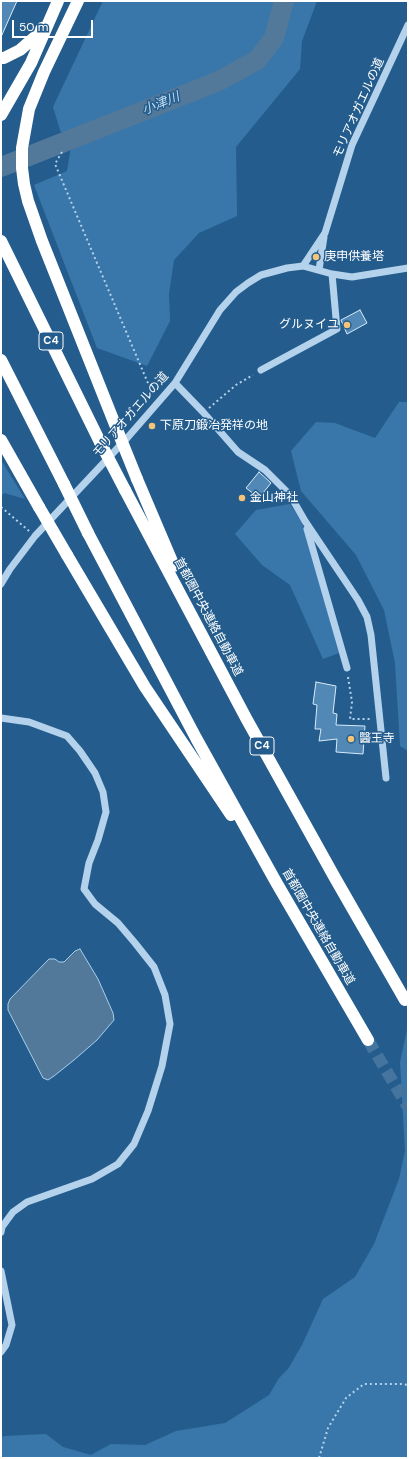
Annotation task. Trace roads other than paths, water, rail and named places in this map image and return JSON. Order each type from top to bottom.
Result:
[{"type":"highway","points":[[1,115],[30,62],[58,1]]},
{"type":"highway","points":[[78,1],[44,72],[29,109],[22,148],[24,184],[28,201],[42,241],[137,479],[167,551],[226,671],[246,718]]},
{"type":"highway","points":[[3,58],[20,50],[36,36],[51,16]]},
{"type":"highway","name":"首都圏中央連絡自動車道","points":[[1,240],[100,442],[246,718],[331,872],[405,1000]]},
{"type":"highway","name":"首都圏中央連絡自動車道","points":[[1,360],[88,532],[196,738],[276,882],[368,1040]]},
{"type":"highway","points":[[1,440],[145,687],[276,882]]},
{"type":"street","name":"モリアオガエルの道","points":[[303,266],[325,234],[352,145],[408,24]]},
{"type":"street","points":[[319,270],[325,234]]},
{"type":"street","name":"モリアオガエルの道","points":[[1,584],[10,569],[35,536],[157,405],[175,383],[220,310],[236,292],[248,282],[261,275],[287,268],[303,266],[332,274],[352,277],[408,268]]},
{"type":"street","points":[[261,370],[337,329],[332,274]]},
{"type":"street","points":[[175,383],[238,452],[265,470],[290,494],[305,521],[358,600],[367,617],[371,635],[386,778]]},
{"type":"street","points":[[305,521],[347,668]]},
{"type":"street","points":[[1,718],[29,722],[67,736],[80,751],[95,773],[103,792],[106,812],[98,840],[89,863],[84,889],[95,904],[118,923],[154,967],[165,995],[170,1024],[162,1066],[148,1111],[134,1144],[118,1164],[92,1180],[28,1202],[13,1212],[2,1227],[1,1232]]},
{"type":"street","points":[[1,1271],[12,1325],[6,1345],[1,1352]]},
{"type":"waterway","name":"小津川","points":[[1,167],[219,81],[257,60],[274,38],[284,1]]},
{"type":"tunnel","points":[[368,1040],[408,1107]]},
{"type":"place","name":"庚申供養塔","points":[[316,257]]},
{"type":"place","name":"グルヌイユ","points":[[347,325]]},
{"type":"place","name":"下原刀鍛冶発祥の地","points":[[152,426]]},
{"type":"place","name":"金山神社","points":[[242,498]]},
{"type":"place","name":"醫王寺","points":[[351,739]]}]
